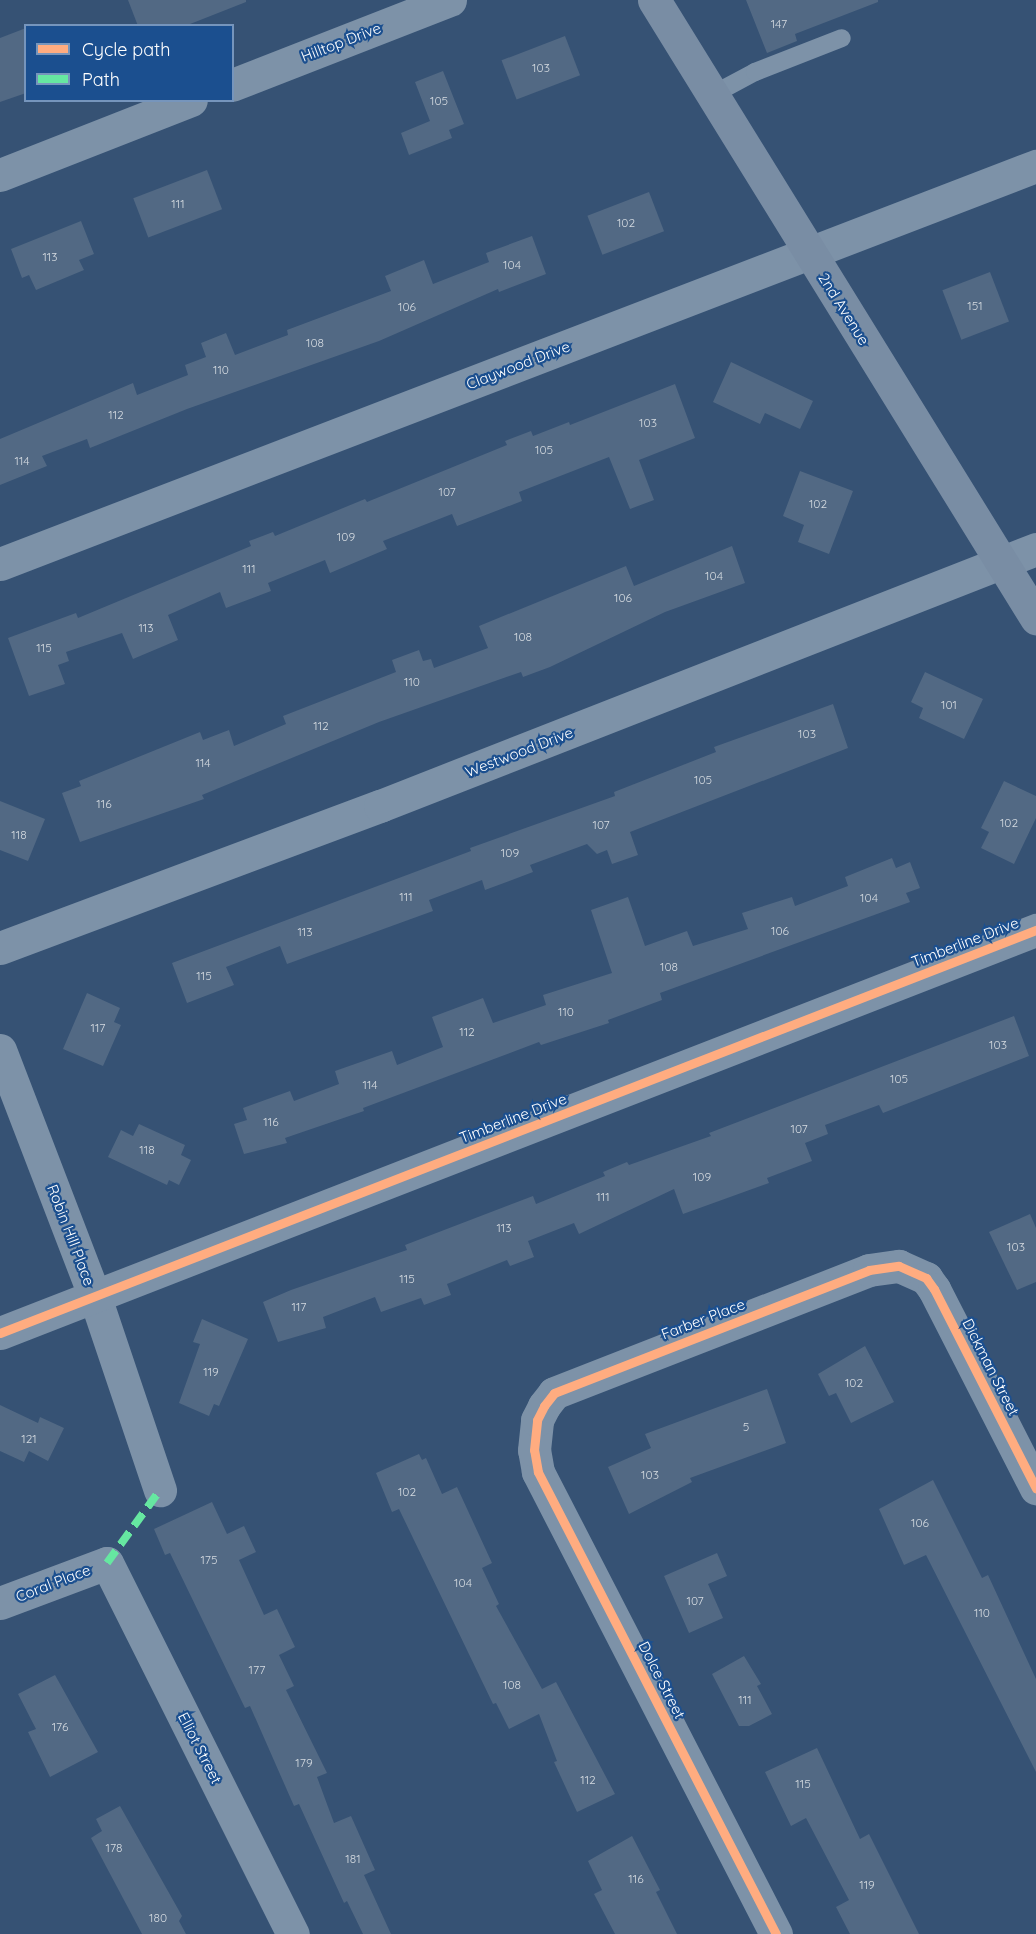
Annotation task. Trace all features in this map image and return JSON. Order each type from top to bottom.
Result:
[{"type":"street","name":"Hilltop Drive","points":[[234,84],[450,0]]},
{"type":"street","name":"2nd Avenue","points":[[654,0],[1036,618]]},
{"type":"street","points":[[0,175],[186,102]]},
{"type":"street","name":"Claywood Drive","points":[[0,564],[1036,166]]},
{"type":"street","name":"Westwood Drive","points":[[0,948],[391,801],[1036,549]]},
{"type":"street","name":"Timberline Drive","points":[[0,1334],[1036,930]]},
{"type":"street","name":"Robin Hill Place","points":[[0,1050],[95,1297],[160,1490]]},
{"type":"street","name":"Farber Place","points":[[535,1436],[537,1420],[554,1393],[869,1270],[892,1265],[910,1270]]},
{"type":"street","name":"Dickman Street","points":[[910,1270],[934,1288],[1036,1488]]},
{"type":"street","name":"Dolce Street","points":[[535,1436],[538,1473],[776,1934]]},
{"type":"street","name":"Coral Place","points":[[0,1603],[106,1563]]},
{"type":"street","name":"Elliot Street","points":[[106,1563],[293,1934]]},
{"type":"lane","points":[[712,95],[755,72],[842,38]]},
{"type":"building","points":[[128,0],[246,0],[246,2],[190,24],[137,24]]},
{"type":"building","points":[[746,0],[878,0],[878,2],[795,34],[797,41],[767,53]]},
{"type":"building","points":[[24,29],[24,94],[0,102],[0,38]]},
{"type":"building","points":[[565,36],[580,75],[517,100],[502,60]]},
{"type":"building","points":[[443,71],[464,124],[449,130],[452,138],[409,155],[401,133],[430,121],[415,82]]},
{"type":"building","points":[[207,170],[222,209],[148,238],[133,198]]},
{"type":"building","points":[[649,192],[664,231],[602,255],[587,216]]},
{"type":"building","points":[[81,221],[94,254],[79,260],[84,270],[36,290],[29,275],[22,278],[11,249]]},
{"type":"building","points":[[532,236],[546,274],[499,292],[498,289],[379,341],[187,409],[90,448],[87,439],[42,456],[47,466],[0,485],[0,439],[133,383],[137,395],[188,375],[185,365],[206,357],[201,343],[226,333],[235,355],[288,335],[287,330],[391,291],[385,276],[424,260],[433,284],[489,262],[486,253]]},
{"type":"building","points":[[990,272],[1009,321],[961,340],[942,290]]},
{"type":"building","points":[[731,362],[813,401],[800,429],[765,413],[760,424],[713,402]]},
{"type":"building","points":[[675,384],[695,438],[639,460],[654,500],[630,509],[609,457],[519,492],[522,501],[457,526],[452,514],[383,541],[387,549],[330,573],[325,560],[268,583],[271,591],[226,608],[220,592],[168,615],[178,640],[133,659],[122,633],[66,652],[69,661],[58,665],[65,684],[29,696],[8,638],[76,613],[78,618],[251,546],[249,541],[273,532],[275,536],[365,499],[367,502],[507,445],[505,441],[531,431],[533,436],[569,422],[570,425]]},
{"type":"building","points":[[800,471],[853,491],[829,554],[798,542],[804,525],[783,516]]},
{"type":"building","points":[[732,546],[745,583],[665,612],[550,667],[523,677],[521,672],[379,722],[202,795],[204,799],[80,842],[62,793],[81,786],[79,781],[200,732],[203,740],[229,730],[234,746],[286,724],[283,716],[396,672],[392,660],[419,650],[423,661],[431,659],[434,668],[488,648],[479,626],[626,566],[634,586]]},
{"type":"building","points":[[925,672],[983,699],[964,739],[919,718],[923,708],[911,702]]},
{"type":"building","points":[[833,704],[848,748],[630,832],[638,855],[612,864],[607,850],[597,854],[587,844],[530,865],[533,872],[485,890],[482,880],[429,900],[433,911],[287,964],[280,946],[226,967],[234,985],[187,1003],[172,963],[471,851],[470,848],[615,796],[614,792],[716,752],[714,747]]},
{"type":"building","points":[[1004,781],[1036,796],[1036,818],[1014,864],[981,848],[989,832],[981,828]]},
{"type":"building","points":[[0,801],[45,819],[28,861],[0,850]]},
{"type":"building","points":[[892,858],[896,868],[910,862],[920,888],[906,893],[910,902],[660,993],[662,1000],[608,1020],[609,1023],[541,1045],[539,1042],[363,1108],[364,1111],[285,1138],[287,1143],[244,1154],[234,1124],[247,1120],[243,1108],[290,1091],[294,1101],[339,1084],[335,1071],[392,1051],[397,1065],[443,1047],[432,1017],[483,998],[493,1023],[546,1005],[543,995],[612,973],[591,910],[628,897],[645,946],[687,931],[693,946],[748,929],[742,913],[792,897],[795,906],[848,886],[845,877]]},
{"type":"building","points":[[87,993],[120,1008],[114,1022],[121,1025],[103,1066],[63,1049]]},
{"type":"building","points":[[1014,1016],[1029,1056],[883,1113],[879,1105],[825,1125],[828,1134],[805,1143],[812,1161],[767,1178],[769,1183],[683,1214],[674,1189],[579,1234],[574,1223],[528,1241],[534,1257],[510,1266],[507,1260],[447,1284],[451,1295],[424,1305],[421,1298],[381,1312],[375,1297],[323,1317],[326,1328],[278,1342],[263,1302],[407,1250],[405,1245],[533,1196],[536,1204],[605,1176],[603,1172],[627,1162],[629,1165],[711,1136],[709,1133]]},
{"type":"building","points":[[139,1124],[185,1145],[181,1155],[191,1160],[179,1185],[169,1180],[167,1185],[108,1157],[121,1130],[133,1136]]},
{"type":"building","points":[[1030,1214],[1036,1228],[1036,1282],[1017,1290],[989,1232]]},
{"type":"building","points":[[202,1319],[248,1339],[219,1406],[214,1404],[209,1416],[179,1403],[200,1344],[193,1342]]},
{"type":"building","points":[[865,1346],[894,1402],[851,1423],[836,1393],[829,1396],[818,1374]]},
{"type":"building","points":[[767,1389],[786,1443],[690,1478],[692,1482],[629,1514],[608,1467],[651,1448],[645,1434]]},
{"type":"building","points":[[0,1405],[38,1423],[40,1417],[64,1428],[48,1461],[29,1451],[24,1462],[0,1451]]},
{"type":"building","points":[[419,1454],[422,1460],[426,1458],[442,1494],[457,1487],[492,1563],[482,1568],[499,1604],[496,1606],[542,1689],[556,1682],[615,1794],[577,1812],[554,1762],[557,1761],[539,1714],[509,1729],[496,1703],[493,1704],[399,1509],[392,1512],[376,1473]]},
{"type":"building","points":[[933,1480],[982,1578],[988,1575],[1036,1679],[1036,1772],[926,1555],[904,1565],[879,1509]]},
{"type":"building","points":[[212,1502],[227,1534],[244,1526],[256,1552],[239,1560],[264,1615],[277,1609],[295,1647],[279,1655],[294,1686],[286,1690],[327,1773],[317,1777],[334,1823],[351,1816],[375,1870],[364,1875],[391,1934],[363,1934],[347,1901],[344,1903],[299,1804],[294,1806],[250,1706],[245,1708],[170,1553],[165,1555],[154,1529]]},
{"type":"building","points":[[717,1553],[727,1576],[708,1584],[723,1618],[689,1633],[664,1576]]},
{"type":"building","points":[[744,1656],[761,1684],[757,1686],[772,1714],[749,1726],[739,1726],[712,1674]]},
{"type":"building","points":[[55,1675],[98,1752],[50,1777],[28,1732],[36,1729],[18,1694]]},
{"type":"building","points":[[817,1748],[860,1839],[869,1834],[919,1934],[850,1934],[836,1907],[849,1900],[806,1818],[791,1826],[765,1772]]},
{"type":"building","points":[[120,1806],[182,1916],[179,1921],[186,1934],[142,1934],[91,1838],[102,1831],[96,1819]]},
{"type":"building","points":[[632,1836],[660,1890],[656,1892],[677,1934],[615,1934],[594,1894],[602,1890],[588,1861]]},
{"type":"marked path","points":[[107,1563],[160,1490]]},
{"type":"cycle path","points":[[0,1333],[1036,930]]},
{"type":"cycle path","points":[[776,1934],[538,1472],[534,1450],[537,1420],[544,1406],[554,1393],[869,1270],[899,1266],[926,1278],[934,1289],[1036,1488]]}]
